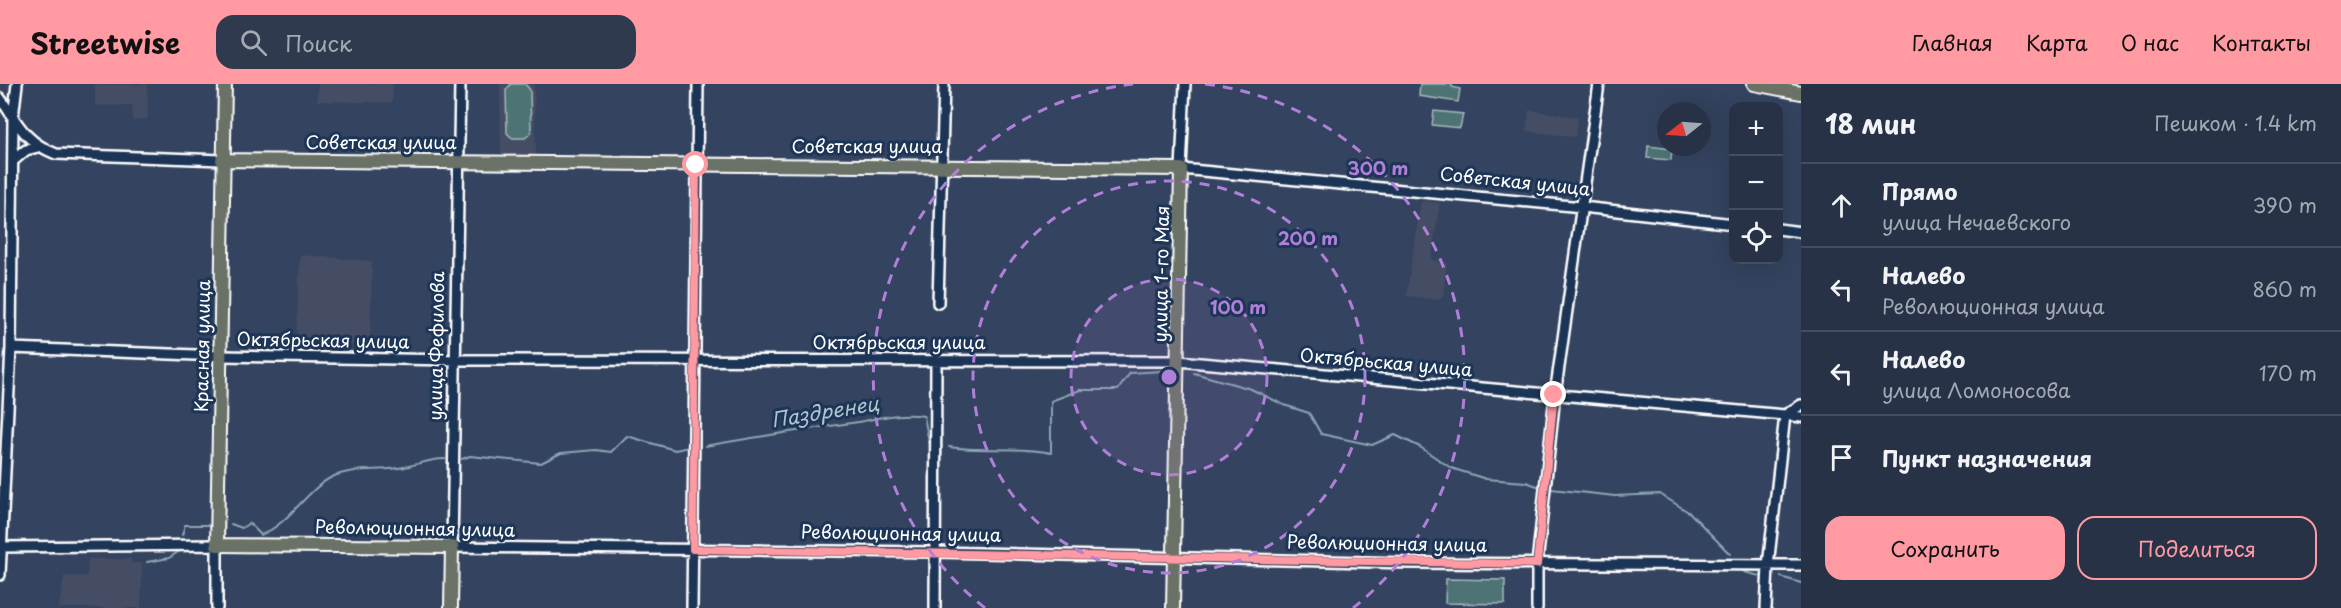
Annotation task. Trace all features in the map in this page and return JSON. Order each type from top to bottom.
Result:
[{"type":"main road","name":"Красная улица","points":[[217,545],[225,84]]},
{"type":"main road","points":[[1755,84],[1801,93]]},
{"type":"main road","name":"Советская улица","points":[[222,160],[1181,169]]},
{"type":"main road","name":"улица 1-го Мая","points":[[1173,608],[1181,169]]},
{"type":"main road","name":"Революционная улица","points":[[217,545],[452,547]]},
{"type":"main road","name":"улица Фефилова","points":[[451,608],[452,547]]},
{"type":"street","points":[[0,575],[10,348],[14,118],[17,84]]},
{"type":"street","name":"улица Фефилова","points":[[452,547],[460,84]]},
{"type":"street","points":[[692,608],[698,84]]},
{"type":"street","points":[[938,303],[944,84]]},
{"type":"street","name":"улица 1-го Мая","points":[[1181,169],[1185,84]]},
{"type":"street","points":[[1537,608],[1537,564],[1554,395],[1599,84]]},
{"type":"street","points":[[0,98],[26,137],[38,147]]},
{"type":"street","points":[[13,161],[26,150],[38,147]]},
{"type":"street","name":"Советская улица","points":[[38,147],[56,154],[222,160]]},
{"type":"street","name":"Советская улица","points":[[1181,169],[1582,207],[1729,223]]},
{"type":"street","points":[[1783,230],[1801,232]]},
{"type":"street","name":"Октябрьская улица","points":[[10,348],[222,356],[456,360],[1178,361],[1801,417]]},
{"type":"street","points":[[935,608],[936,360]]},
{"type":"street","points":[[1766,608],[1768,566],[1785,415],[1801,405]]},
{"type":"street","name":"Революционная улица","points":[[1,547],[217,545]]},
{"type":"street","name":"Красная улица","points":[[217,545],[217,608]]},
{"type":"street","name":"Революционная улица","points":[[452,547],[934,552],[1537,564],[1682,562],[1768,566],[1801,565]]},
{"type":"shaded area","points":[[147,84],[148,119],[133,120],[132,105],[95,106],[95,85]]},
{"type":"shaded area","points":[[318,84],[393,84],[392,103],[317,101]]},
{"type":"shaded area","points":[[500,84],[534,84],[536,157],[501,158]]},
{"type":"shaded area","points":[[1529,110],[1578,117],[1575,137],[1526,131]]},
{"type":"shaded area","points":[[1421,201],[1440,203],[1431,260],[1447,263],[1443,296],[1439,300],[1406,296]]},
{"type":"shaded area","points":[[300,255],[372,261],[370,346],[296,343]]},
{"type":"shaded area","points":[[88,559],[131,559],[131,563],[142,563],[141,608],[59,608],[64,576],[87,576]]},
{"type":"green space","points":[[511,84],[525,84],[530,90],[531,133],[525,138],[512,138],[507,133],[506,90]]},
{"type":"green space","points":[[1420,84],[1452,84],[1452,87],[1460,89],[1458,102],[1419,96]]},
{"type":"green space","points":[[1434,111],[1463,114],[1460,128],[1432,125]]},
{"type":"green space","points":[[1648,146],[1657,147],[1657,156],[1671,156],[1671,160],[1647,158]]},
{"type":"green space","points":[[1446,579],[1505,580],[1505,604],[1445,603]]},
{"type":"waterway","name":"Паздренец","points":[[949,447],[1051,453],[1051,401],[1080,390],[1118,390],[1130,373],[1162,371]]},
{"type":"waterway","name":"Паздренец","points":[[1194,373],[1251,389],[1284,405],[1309,413],[1321,434],[1372,445],[1395,435],[1420,447],[1451,468],[1486,479],[1526,482],[1540,487]]},
{"type":"waterway","name":"Паздренец","points":[[705,446],[905,415],[924,416],[929,442]]},
{"type":"waterway","name":"Паздренец","points":[[462,459],[470,456],[541,463],[561,453],[596,450],[611,452],[627,436],[675,450],[689,447]]},
{"type":"waterway","name":"Паздренец","points":[[231,524],[242,528],[249,523],[261,535],[281,523],[314,490],[332,477],[351,472],[400,468],[445,459]]},
{"type":"waterway","name":"Паздренец","points":[[1551,489],[1615,496],[1660,494],[1690,513],[1730,554]]},
{"type":"waterway","name":"Паздренец","points":[[182,535],[185,525],[214,525]]},
{"type":"waterway","name":"Паздренец","points":[[147,562],[169,558],[181,550]]},
{"type":"waterway","name":"Паздренец","points":[[1744,572],[1760,576]]},
{"type":"waterway","name":"Паздренец","points":[[1781,577],[1801,583]]},
{"type":"route","points":[[696,165],[693,549],[1537,564],[1554,395]]}]
